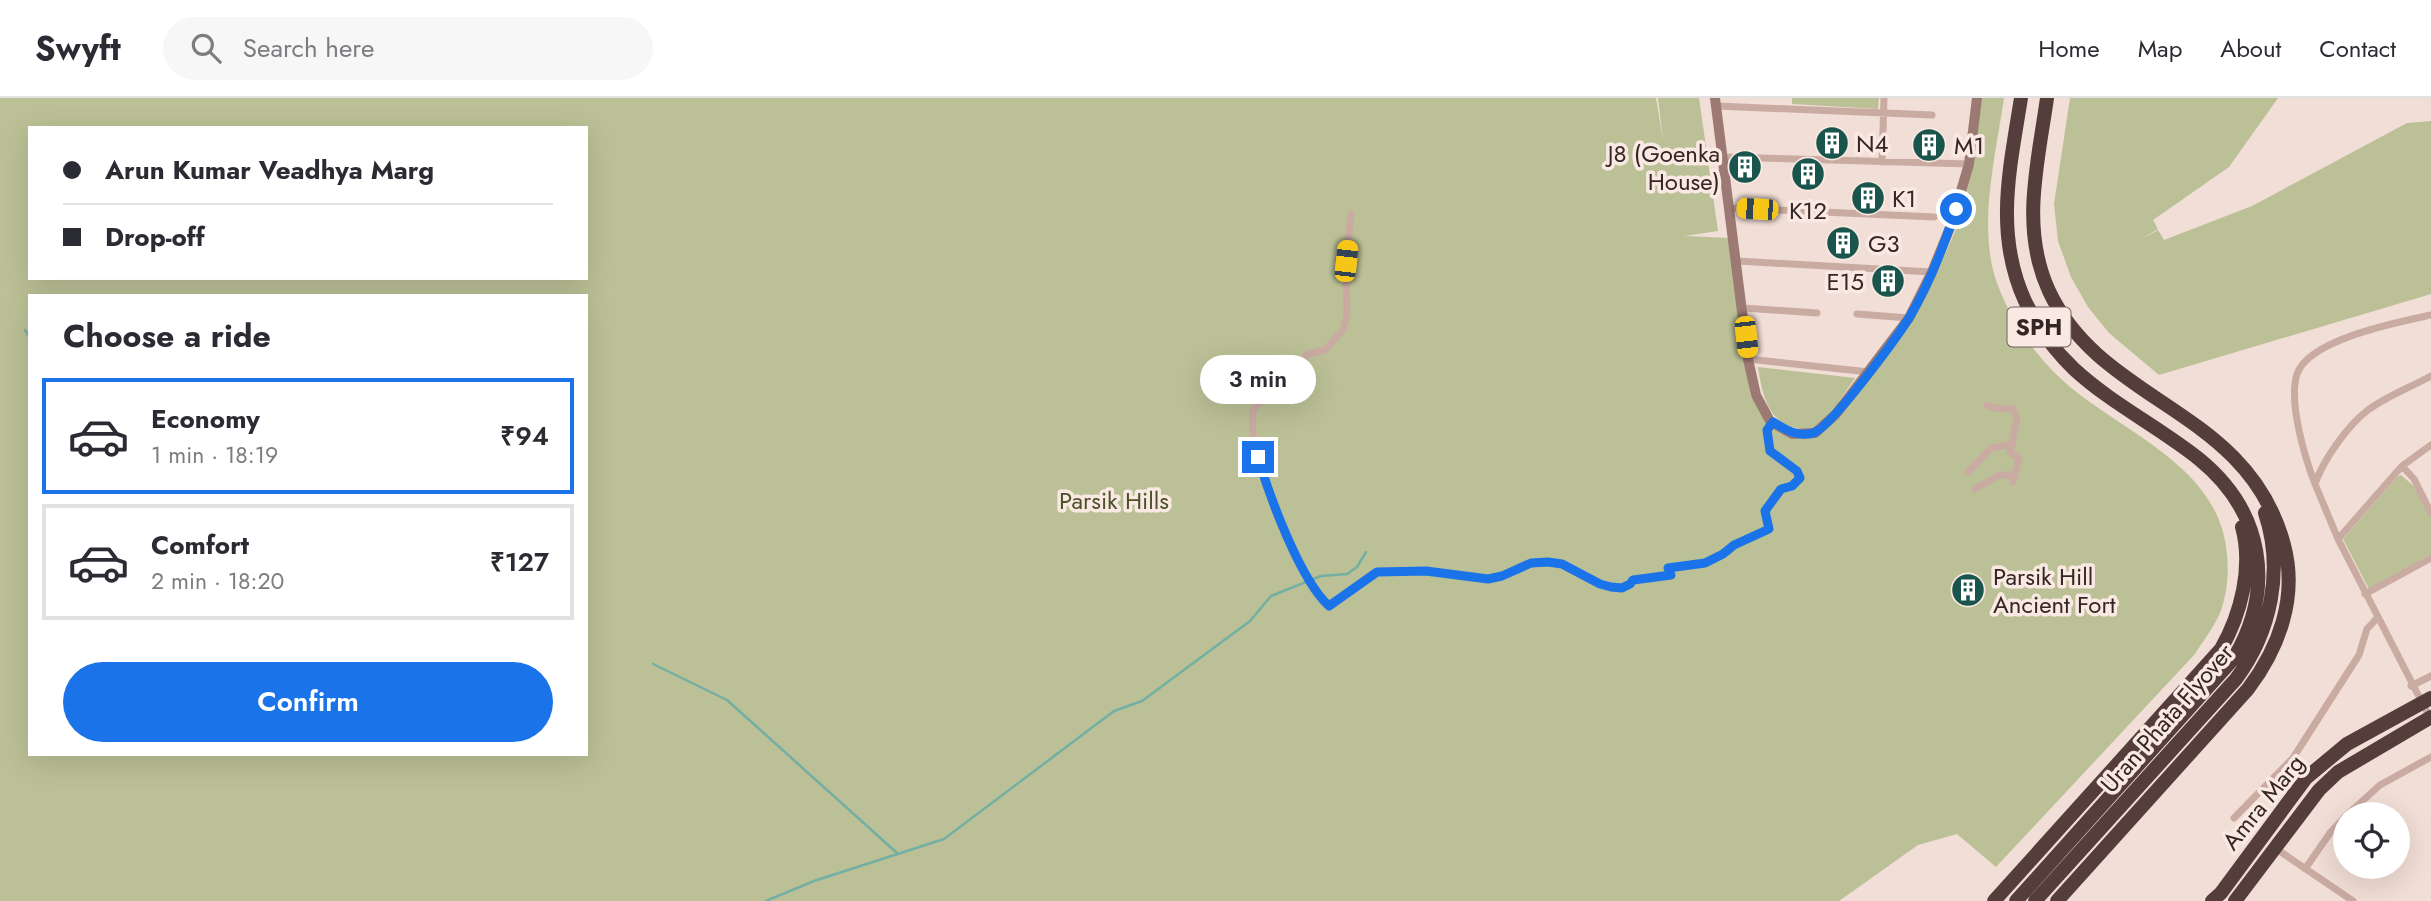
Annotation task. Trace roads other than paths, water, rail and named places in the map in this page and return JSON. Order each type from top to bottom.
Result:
[{"type":"highway","name":"SPH","points":[[2021,98],[2006,198],[2006,219],[2014,271],[2035,320],[2074,369],[2220,478]]},
{"type":"highway","name":"SPH","points":[[2047,98],[2032,200],[2032,218],[2039,264],[2057,306],[2079,336],[2099,356],[2215,438],[2239,462]]},
{"type":"highway","name":"Uran Phata Flyover","points":[[2016,901],[2234,658],[2248,631],[2265,557],[2272,540],[2263,507],[2239,462]]},
{"type":"highway","points":[[2057,901],[2248,689],[2264,667],[2276,643],[2289,590],[2287,555],[2270,505],[2252,475],[2239,462]]},
{"type":"highway","name":"Uran Phata Flyover","points":[[2035,901],[2246,666],[2267,621],[2273,589],[2265,557],[2220,478]]},
{"type":"highway","points":[[1994,901],[2213,660],[2227,637],[2241,599],[2246,557],[2239,517],[2220,478]]},
{"type":"highway","name":"Amra Marg","points":[[2212,901],[2221,893],[2306,778],[2347,744],[2426,701]]},
{"type":"highway","name":"Amra Marg","points":[[2235,901],[2319,790],[2338,772],[2430,717]]},
{"type":"highway","points":[[2070,901],[2081,874]]},
{"type":"street","points":[[1882,162],[1884,98]]},
{"type":"street","points":[[1932,115],[1716,102],[1738,261],[1748,359],[1756,395],[1773,422],[1792,434],[1815,433],[1836,414],[1909,318],[1932,272],[1953,219],[1969,164],[1977,98]]},
{"type":"street","points":[[1724,157],[1969,164]]},
{"type":"street","points":[[1730,208],[1934,217]]},
{"type":"street","points":[[1351,214],[1343,330],[1325,350],[1308,354],[1253,410],[1253,441],[1274,506],[1312,585],[1329,606],[1377,572],[1426,571],[1488,579],[1531,563],[1548,562],[1562,564],[1600,584],[1622,588],[1633,580],[1671,575],[1668,568],[1705,563],[1734,545],[1769,529],[1765,511],[1781,489],[1792,486],[1800,478],[1797,471],[1770,451],[1767,430],[1773,422]]},
{"type":"street","points":[[1738,261],[1932,272]]},
{"type":"street","points":[[1743,308],[1817,313]]},
{"type":"street","points":[[1857,314],[1909,318]]},
{"type":"street","points":[[2430,717],[2426,701],[2412,686],[2338,539],[2308,466],[2295,402],[2297,374],[2305,362],[2340,340],[2376,327],[2431,315]]},
{"type":"street","points":[[1748,359],[1869,372]]},
{"type":"street","points":[[2315,484],[2325,461],[2358,419],[2369,409],[2431,376]]},
{"type":"street","points":[[1975,489],[1999,475],[2014,478],[2019,458],[2010,452],[2017,419],[2013,409],[1987,405]]},
{"type":"street","points":[[1968,472],[1991,448],[2012,444]]},
{"type":"street","points":[[2338,539],[2402,466],[2431,445]]},
{"type":"street","points":[[2402,466],[2414,479],[2431,513]]},
{"type":"street","points":[[2365,594],[2431,558]]},
{"type":"street","points":[[2234,818],[2293,758],[2359,654],[2367,629],[2377,618]]},
{"type":"street","points":[[2412,686],[2431,676]]},
{"type":"street","points":[[2361,802],[2381,785],[2431,757]]},
{"type":"street","points":[[2305,869],[2333,829]]},
{"type":"street","points":[[2275,848],[2353,901]]},
{"type":"waterway","points":[[25,330],[28,335]]},
{"type":"waterway","points":[[766,901],[814,881],[944,839],[1114,711],[1142,701],[1250,621],[1271,596],[1321,576],[1347,574],[1357,567],[1366,552]]},
{"type":"waterway","points":[[653,664],[727,700],[897,853]]},
{"type":"place","name":"N4","points":[[1832,143]]},
{"type":"place","name":"M1","points":[[1929,145]]},
{"type":"place","name":"J8 (Goenka House)","points":[[1745,167]]},
{"type":"place","name":"K12","points":[[1808,174]]},
{"type":"place","name":"K1","points":[[1868,198]]},
{"type":"place","name":"G3","points":[[1843,243]]},
{"type":"place","name":"E15","points":[[1888,281]]},
{"type":"place","name":"Parsik Hill Ancient Fort","points":[[1968,590]]},
{"type":"park label","name":"Parsik Hills","points":[[1114,500]]}]
